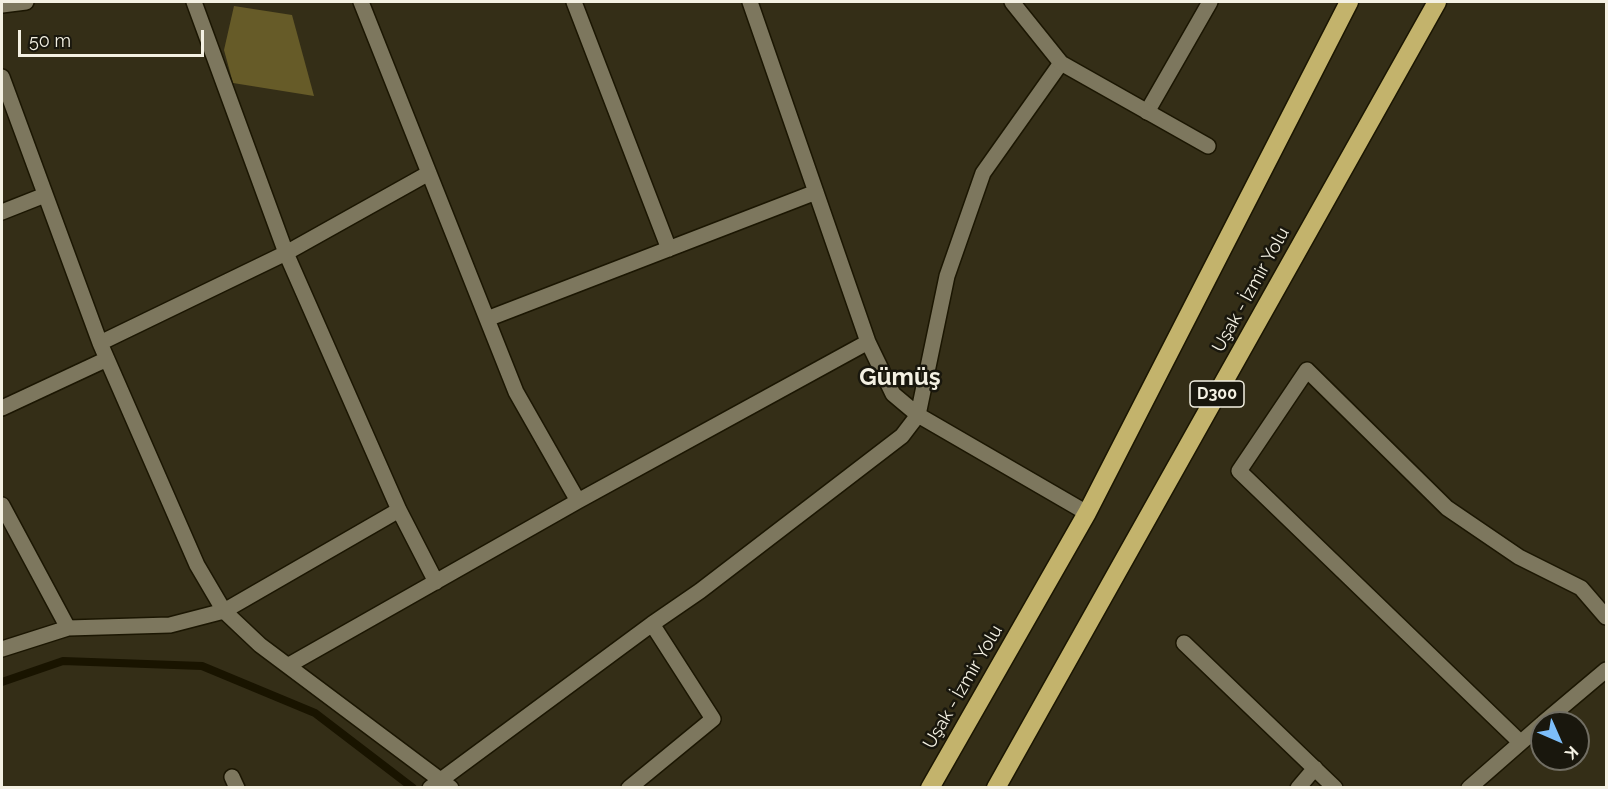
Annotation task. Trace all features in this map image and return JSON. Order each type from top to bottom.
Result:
[{"type":"highway","name":"Uşak - İzmir Yolu","points":[[930,788],[1087,513],[1349,2]]},
{"type":"highway","name":"Uşak - İzmir Yolu","points":[[996,788],[1437,2]]},
{"type":"street","points":[[2,5],[26,2]]},
{"type":"street","points":[[194,2],[286,253],[399,510],[436,582]]},
{"type":"street","points":[[361,2],[516,392],[578,501]]},
{"type":"street","points":[[574,2],[669,249]]},
{"type":"street","points":[[750,2],[868,342],[893,394],[918,415],[1087,513]]},
{"type":"street","points":[[1012,2],[1061,63],[1208,146]]},
{"type":"street","points":[[1147,112],[1210,2]]},
{"type":"street","points":[[2,76],[100,343],[196,565],[224,611],[260,645],[290,665],[440,785],[652,624],[700,591],[902,436],[918,415],[947,276],[983,173],[1061,63]]},
{"type":"street","points":[[100,343],[286,253],[429,173]]},
{"type":"street","points":[[486,319],[816,192]]},
{"type":"street","points":[[2,213],[45,195]]},
{"type":"street","points":[[290,665],[578,501],[868,342]]},
{"type":"street","points":[[2,408],[107,359]]},
{"type":"street","points":[[1520,742],[1239,471],[1307,370],[1447,508],[1519,557],[1581,588],[1606,617]]},
{"type":"street","points":[[2,505],[68,628]]},
{"type":"street","points":[[2,649],[68,628],[170,625],[224,611],[399,510]]},
{"type":"street","points":[[629,788],[713,719],[652,624]]},
{"type":"street","points":[[1184,644],[1335,788]]},
{"type":"street","points":[[1557,711],[1606,670]]},
{"type":"street","points":[[1469,788],[1530,734]]},
{"type":"street","points":[[1298,788],[1315,768]]},
{"type":"building","points":[[234,6],[292,15],[314,96],[233,83],[224,50]]},
{"type":"waterway","points":[[2,682],[63,661],[202,666],[315,713],[413,788]]},
{"type":"district","name":"Gümüş","points":[[900,378]]}]
